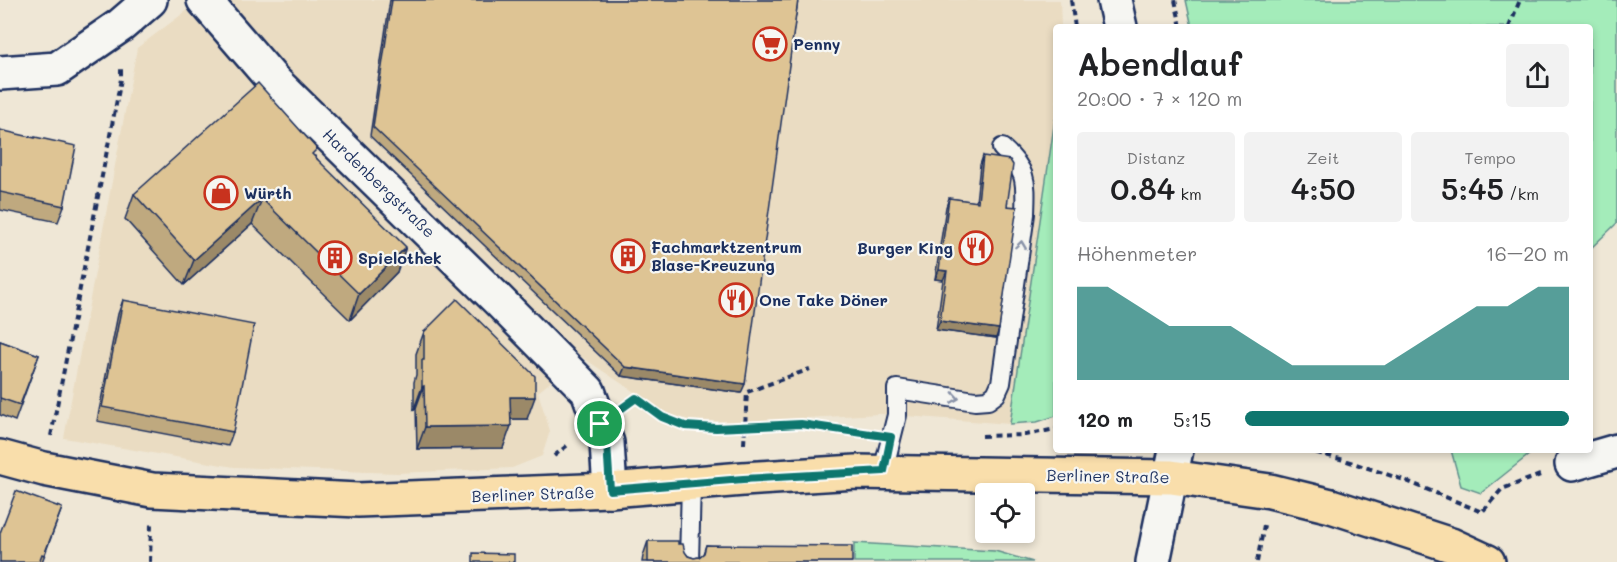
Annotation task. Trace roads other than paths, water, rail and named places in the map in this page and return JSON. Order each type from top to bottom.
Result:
[{"type":"main road","name":"Berliner Straße","points":[[0,457],[44,469],[152,490],[358,501],[610,490],[856,472],[1173,463],[1331,506],[1451,545],[1488,562]]},
{"type":"street","points":[[0,72],[57,69],[121,25],[150,0]]},
{"type":"street","name":"Hardenbergstraße","points":[[204,0],[273,80],[588,391],[607,443],[610,490]]},
{"type":"street","points":[[1114,0],[1119,24]]},
{"type":"street","points":[[1572,464],[1617,450]]},
{"type":"street","points":[[1154,562],[1173,463]]},
{"type":"lane","points":[[884,471],[897,415],[897,389],[975,401],[988,400],[996,394],[1002,375],[1024,225],[1026,186],[1022,169],[1002,148]]},
{"type":"lane","points":[[689,562],[691,483]]},
{"type":"place","name":"Penny","points":[[770,44]]},
{"type":"place","name":"Würth","points":[[221,193]]},
{"type":"place","name":"Burger King","points":[[976,248]]},
{"type":"place","name":"Fachmarktzentrum Blase-Kreuzung","points":[[628,256]]},
{"type":"place","name":"Spielothek","points":[[335,258]]},
{"type":"place","name":"One Take Döner","points":[[736,300]]}]
